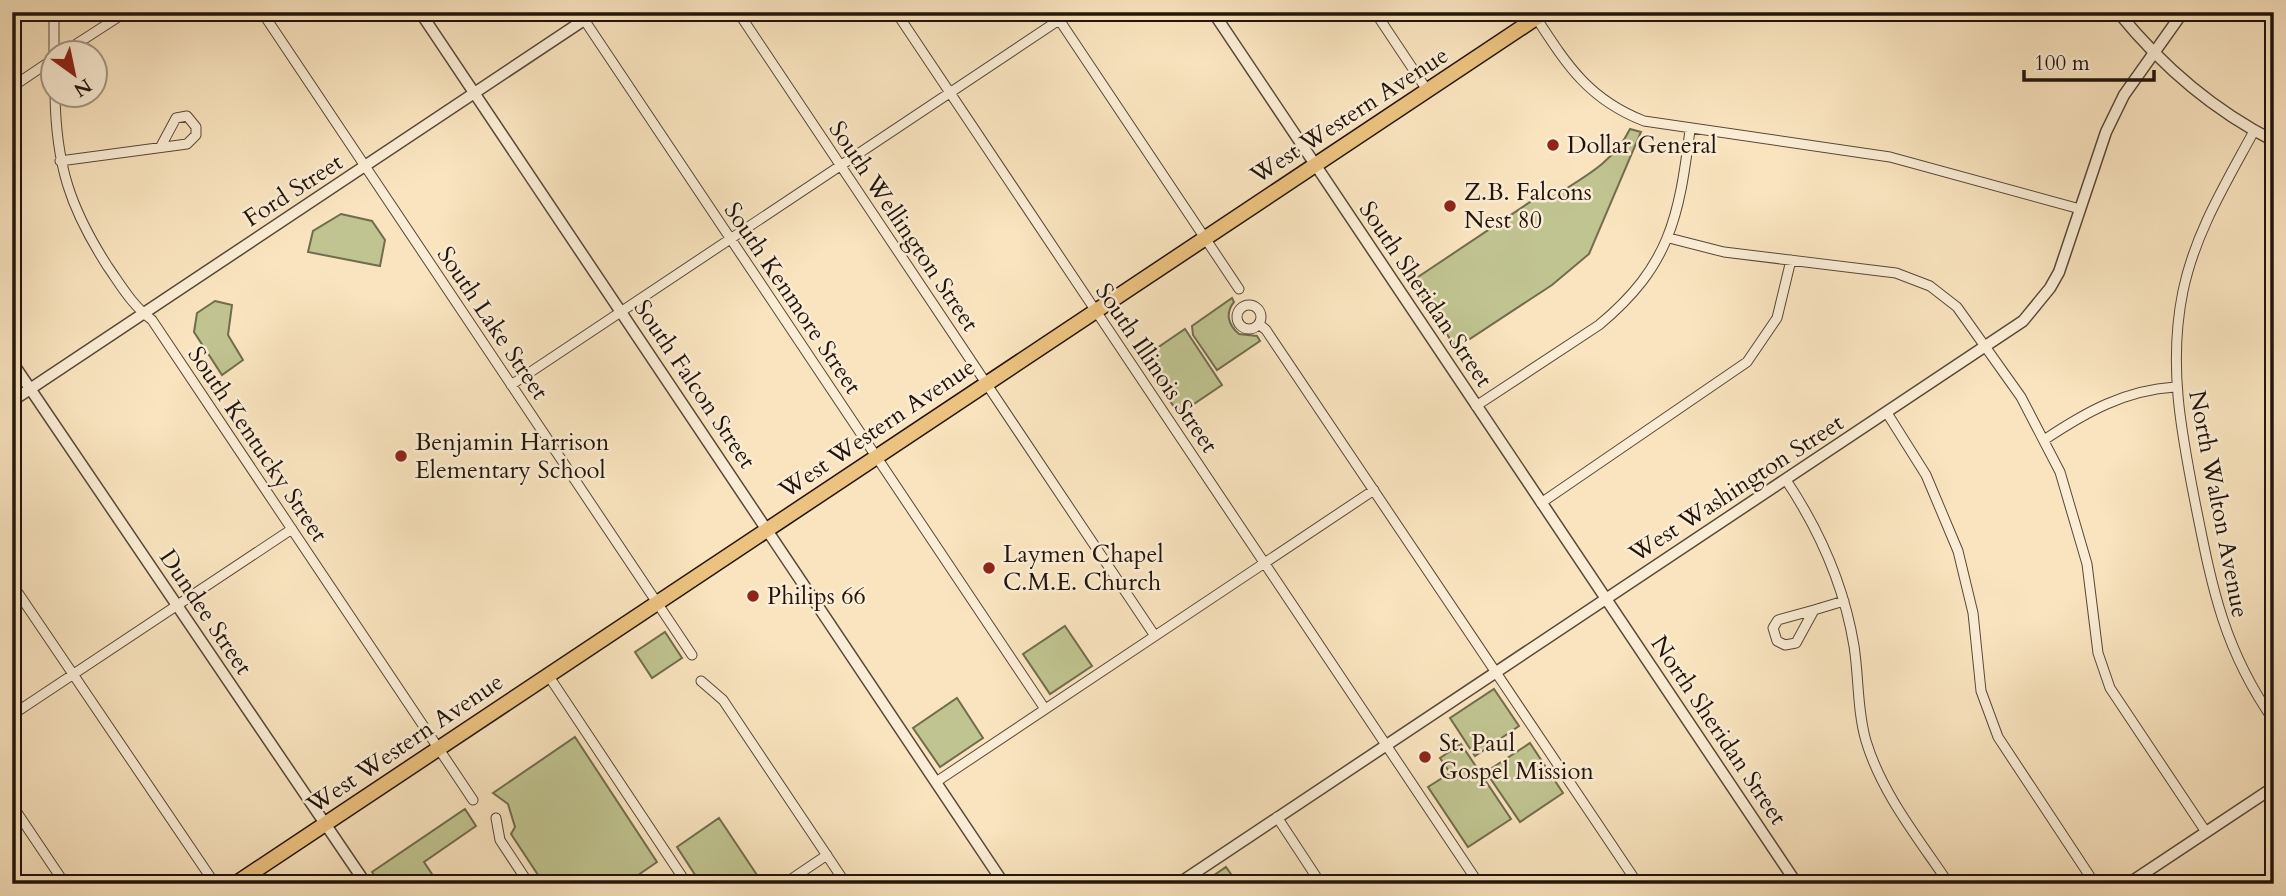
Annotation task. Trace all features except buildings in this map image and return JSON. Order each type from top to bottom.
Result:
[{"type":"main road","name":"West Western Avenue","points":[[235,884],[1538,14]]},
{"type":"street","points":[[54,12],[54,38]]},
{"type":"street","points":[[86,38],[126,12]]},
{"type":"street","name":"South Lake Street","points":[[262,12],[692,655]]},
{"type":"street","name":"South Falcon Street","points":[[420,12],[1004,884]]},
{"type":"street","name":"Ford Street","points":[[12,401],[475,94],[581,16],[596,12]]},
{"type":"street","name":"South Wellington Street","points":[[738,12],[1155,636]]},
{"type":"street","name":"South Illinois Street","points":[[896,12],[1479,884]]},
{"type":"street","points":[[511,385],[950,92],[1057,16],[1071,12]]},
{"type":"street","name":"South Sheridan Street","points":[[1213,12],[1605,599]]},
{"type":"street","points":[[1375,12],[1427,90]]},
{"type":"street","points":[[2118,12],[2153,51],[2209,101],[2274,141]]},
{"type":"street","name":"West Washington Street","points":[[1178,884],[2023,321],[2050,288],[2066,254],[2106,132],[2124,94],[2183,12]]},
{"type":"street","points":[[1538,14],[1571,69],[1598,97],[1644,121],[1690,130],[1890,157],[2080,209]]},
{"type":"street","name":"South Kenmore Street","points":[[581,16],[1045,709]]},
{"type":"street","points":[[1057,16],[1239,289]]},
{"type":"street","points":[[12,87],[38,69]]},
{"type":"street","name":"South Kentucky Street","points":[[56,108],[60,161],[69,198],[83,226],[135,308],[152,320],[473,800]]},
{"type":"street","points":[[1476,406],[1617,309],[1649,273],[1669,238],[1680,202],[1690,130]]},
{"type":"street","name":"North Walton Avenue","points":[[2254,131],[2207,219],[2190,264],[2176,330],[2175,387],[2215,602],[2236,659],[2274,721]]},
{"type":"street","points":[[60,161],[161,146]]},
{"type":"street","points":[[1669,238],[1704,248],[1875,269],[1930,286],[1957,307],[2021,397],[2060,472],[2087,564],[2098,653],[2105,676],[2116,698],[2206,832]]},
{"type":"street","points":[[1541,503],[1747,362],[1777,318],[1791,260]]},
{"type":"street","points":[[1259,324],[1266,330],[1638,884]]},
{"type":"street","name":"Dundee Street","points":[[12,362],[366,884]]},
{"type":"street","points":[[2044,440],[2082,415],[2119,397],[2175,387]]},
{"type":"street","points":[[1887,413],[1926,475],[1958,551],[1973,614],[1981,691],[1998,737],[2095,884]]},
{"type":"street","points":[[1786,480],[1824,544],[1844,601],[1854,648],[1861,715],[1872,757],[1890,795],[1950,884]]},
{"type":"street","points":[[936,782],[1374,491]]},
{"type":"street","points":[[12,715],[292,529]]},
{"type":"street","points":[[12,584],[215,884]]},
{"type":"street","name":"North Sheridan Street","points":[[1605,599],[1797,884]]},
{"type":"street","points":[[1814,610],[1796,643],[1786,645],[1777,641],[1773,628],[1778,620],[1844,601]]},
{"type":"street","points":[[548,675],[687,884]]},
{"type":"street","points":[[701,681],[723,700],[846,884]]},
{"type":"street","points":[[2128,884],[2274,787]]},
{"type":"street","points":[[12,805],[65,884]]},
{"type":"street","points":[[1277,817],[1321,884]]},
{"type":"street","points":[[496,818],[500,840],[529,884]]},
{"type":"street","points":[[784,884],[827,855]]},
{"type":"green space","points":[[1630,129],[1641,132],[1589,254],[1552,285],[1456,348],[1412,281],[1539,196],[1548,200],[1584,178],[1615,152]]},
{"type":"green space","points":[[341,214],[372,221],[385,240],[380,266],[308,252],[313,231]]},
{"type":"green space","points":[[1232,298],[1234,302],[1229,319],[1232,327],[1239,334],[1257,336],[1260,341],[1217,370],[1193,335],[1192,326]]},
{"type":"green space","points":[[215,301],[232,305],[228,335],[243,360],[222,375],[194,332],[197,313]]},
{"type":"green space","points":[[1185,329],[1222,385],[1179,414],[1141,359]]},
{"type":"green space","points":[[1065,626],[1092,666],[1050,694],[1023,654]]},
{"type":"green space","points":[[665,632],[682,658],[652,678],[635,652]]},
{"type":"green space","points":[[1494,689],[1519,726],[1475,756],[1450,718]]},
{"type":"green space","points":[[957,698],[983,738],[940,767],[913,728]]},
{"type":"green space","points":[[575,737],[657,862],[625,884],[544,884],[511,834],[515,827],[508,804],[493,793]]},
{"type":"green space","points":[[1530,743],[1563,793],[1520,822],[1486,772]]},
{"type":"green space","points":[[1461,744],[1511,819],[1468,847],[1428,787],[1450,773],[1440,758]]},
{"type":"green space","points":[[465,809],[476,826],[424,862],[438,883],[381,884],[372,872]]},
{"type":"green space","points":[[719,818],[763,884],[701,884],[677,847]]},
{"type":"green space","points":[[1226,867],[1238,884],[1201,884]]},
{"type":"place","name":"Dollar General","points":[[1553,145]]},
{"type":"place","name":"Z.B. Falcons Nest 80","points":[[1450,206]]},
{"type":"place","name":"Benjamin Harrison Elementary School","points":[[401,456]]},
{"type":"place","name":"Laymen Chapel C.M.E. Church","points":[[989,568]]},
{"type":"place","name":"Philips 66","points":[[753,596]]},
{"type":"place","name":"St. Paul Gospel Mission","points":[[1425,757]]}]
